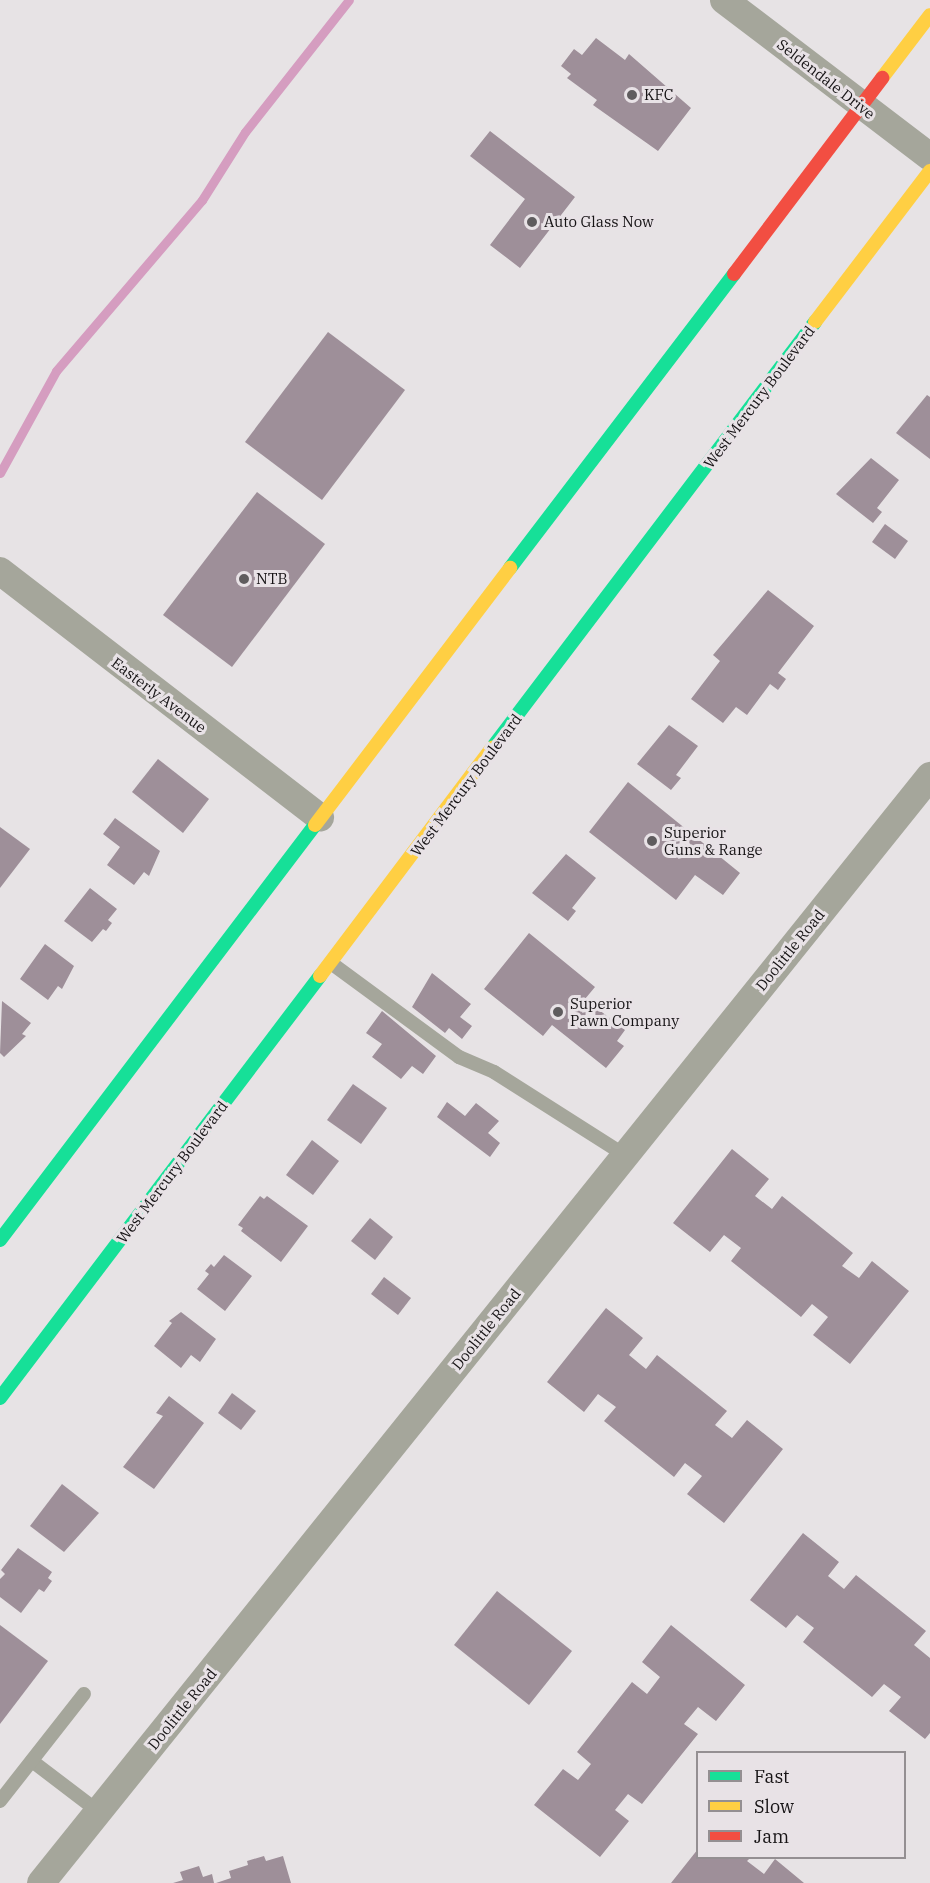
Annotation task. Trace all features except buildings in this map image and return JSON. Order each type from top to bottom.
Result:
[{"type":"main road","points":[[0,1239],[930,15]]},
{"type":"main road","name":"West Mercury Boulevard","points":[[0,1398],[930,171]]},
{"type":"street","name":"Seldendale Drive","points":[[723,0],[861,108],[930,157]]},
{"type":"street","name":"Easterly Avenue","points":[[0,571],[320,817]]},
{"type":"street","name":"Doolittle Road","points":[[41,1883],[930,776]]},
{"type":"lane","points":[[331,963],[459,1057],[494,1072],[625,1155]]},
{"type":"lane","points":[[0,1802],[84,1694]]},
{"type":"lane","points":[[32,1761],[99,1812]]},
{"type":"waterway","points":[[0,473],[56,371],[202,200],[245,132],[349,0]]},
{"type":"traffic: fast","points":[[510,568],[734,274]]},
{"type":"traffic: fast","points":[[492,748],[815,322]]},
{"type":"traffic: fast","points":[[0,1240],[315,825]]},
{"type":"traffic: fast","points":[[0,1398],[320,976]]},
{"type":"traffic: slow","points":[[882,78],[930,15]]},
{"type":"traffic: slow","points":[[815,322],[930,171]]},
{"type":"traffic: slow","points":[[315,825],[510,568]]},
{"type":"traffic: slow","points":[[320,976],[492,748]]},
{"type":"traffic: jam","points":[[734,274],[882,78]]},
{"type":"place","name":"KFC","points":[[632,95]]},
{"type":"place","name":"Auto Glass Now","points":[[532,222]]},
{"type":"place","name":"NTB","points":[[244,579]]},
{"type":"place","name":"Superior Guns & Range","points":[[652,841]]},
{"type":"place","name":"Superior Pawn Company","points":[[558,1012]]}]
